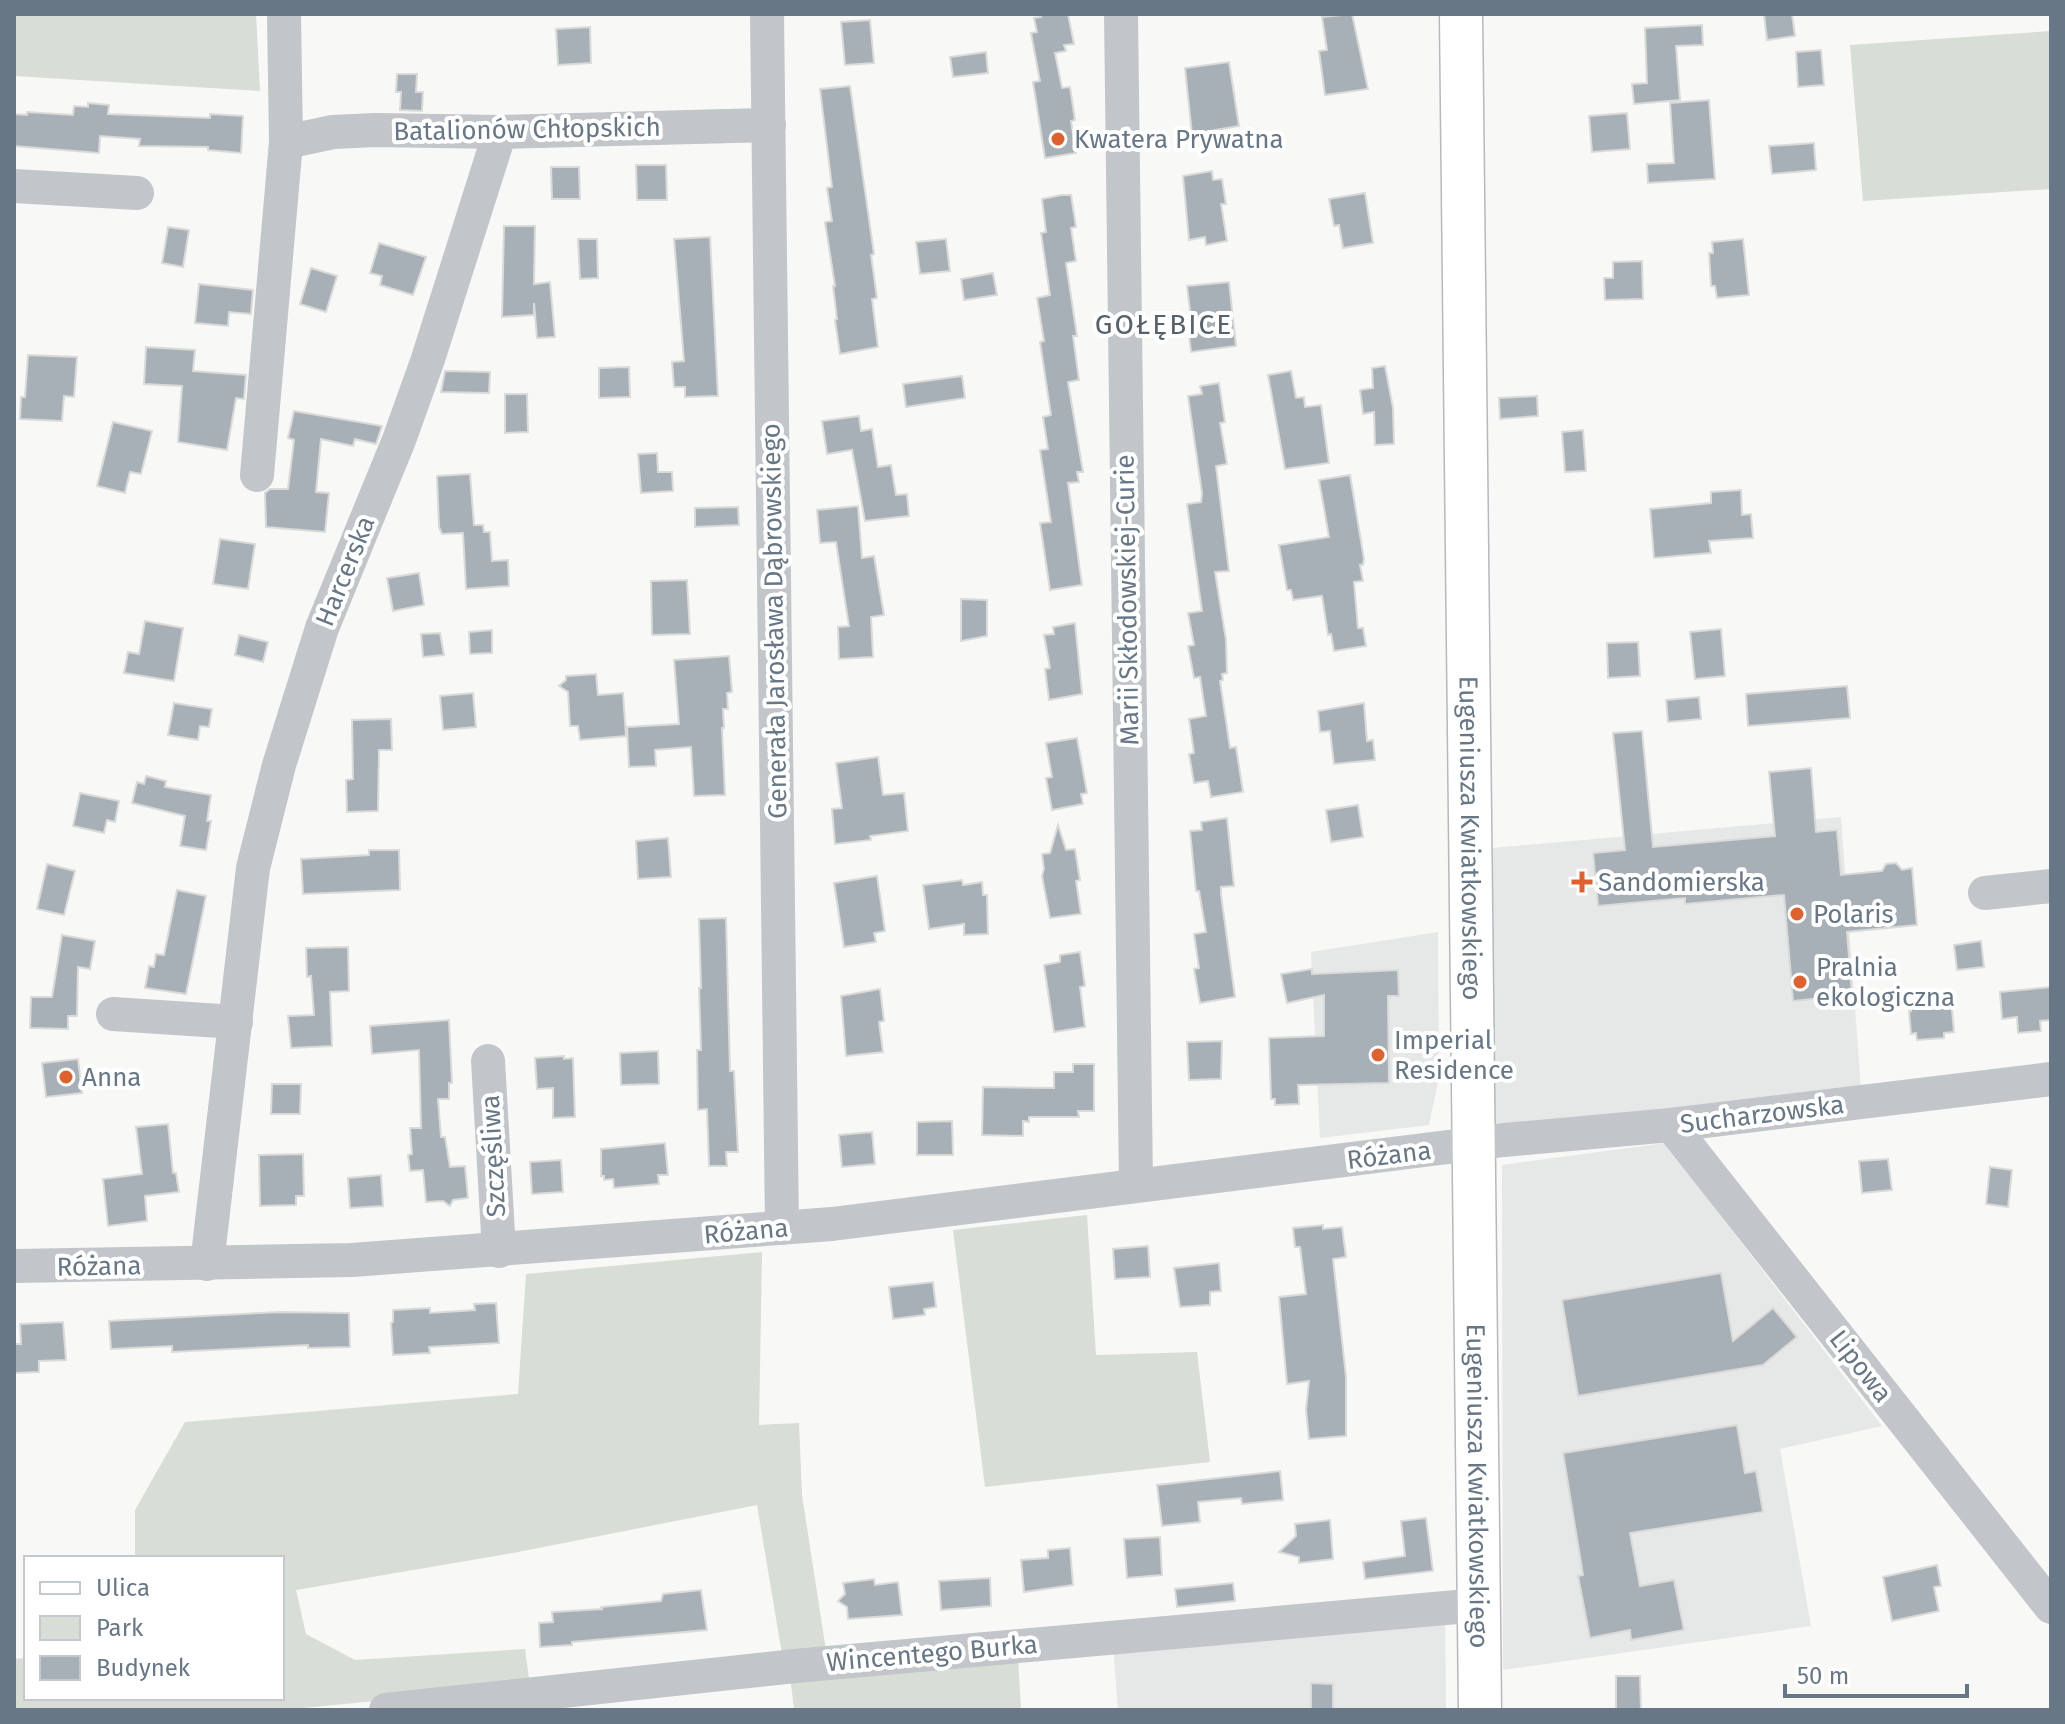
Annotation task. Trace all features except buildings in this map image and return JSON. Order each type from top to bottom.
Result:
[{"type":"main road","name":"Eugeniusza Kwiatkowskiego","points":[[1461,14],[1480,1710]]},
{"type":"street","points":[[257,475],[286,142],[284,14]]},
{"type":"street","name":"Generała Jarosława Dąbrowskiego","points":[[767,14],[782,1228]]},
{"type":"street","name":"Marii Skłodowskiej-Curie","points":[[1121,14],[1136,1185]]},
{"type":"street","name":"Batalionów Chłopskich","points":[[286,142],[333,132],[375,130],[500,132],[769,125]]},
{"type":"street","name":"Harcerska","points":[[207,1264],[253,868],[279,765],[322,628],[399,440],[428,359],[500,132]]},
{"type":"street","points":[[14,186],[137,193]]},
{"type":"street","points":[[1985,893],[2051,886]]},
{"type":"street","points":[[113,1014],[236,1022]]},
{"type":"street","name":"Szczęśliwa","points":[[488,1061],[499,1251]]},
{"type":"street","name":"Sucharzowska","points":[[1473,1145],[1671,1125],[2051,1079]]},
{"type":"street","name":"Lipowa","points":[[1671,1125],[2051,1607]]},
{"type":"street","name":"Różana","points":[[14,1266],[352,1260],[782,1228],[1473,1145]]},
{"type":"street","name":"Wincentego Burka","points":[[386,1710],[795,1666],[1479,1605]]},
{"type":"shaded area","points":[[1841,817],[1861,1090],[1492,1127],[1492,848]]},
{"type":"shaded area","points":[[1438,932],[1439,1077],[1429,1125],[1320,1138],[1311,952]]},
{"type":"shaded area","points":[[1665,1143],[1882,1426],[1780,1449],[1811,1626],[1503,1670],[1502,1165]]},
{"type":"shaded area","points":[[1445,1618],[1446,1710],[1118,1710],[1113,1645]]},
{"type":"green space","points":[[14,14],[256,14],[260,91],[14,76]]},
{"type":"green space","points":[[2051,31],[2051,189],[1863,201],[1850,45]]},
{"type":"green space","points":[[1087,1215],[1096,1355],[1197,1352],[1210,1462],[985,1487],[953,1230]]},
{"type":"green space","points":[[762,1252],[759,1425],[799,1423],[802,1495],[827,1657],[783,1660],[757,1505],[513,1553],[296,1590],[306,1634],[355,1660],[525,1649],[530,1686],[282,1710],[14,1710],[14,1659],[24,1658],[24,1700],[284,1700],[284,1556],[135,1556],[135,1510],[185,1422],[518,1394],[526,1274]]},
{"type":"green space","points":[[1018,1656],[1021,1710],[794,1710],[790,1675]]},
{"type":"place","name":"Kwatera Prywatna","points":[[1058,139]]},
{"type":"place","name":"Sandomierska","points":[[1582,882]]},
{"type":"place","name":"Polaris","points":[[1797,914]]},
{"type":"place","name":"Pralnia ekologiczna","points":[[1800,982]]},
{"type":"place","name":"Imperial Residence","points":[[1378,1055]]},
{"type":"place","name":"Anna","points":[[66,1077]]},
{"type":"district","name":"GOŁĘBICE","points":[[1164,324]]}]
